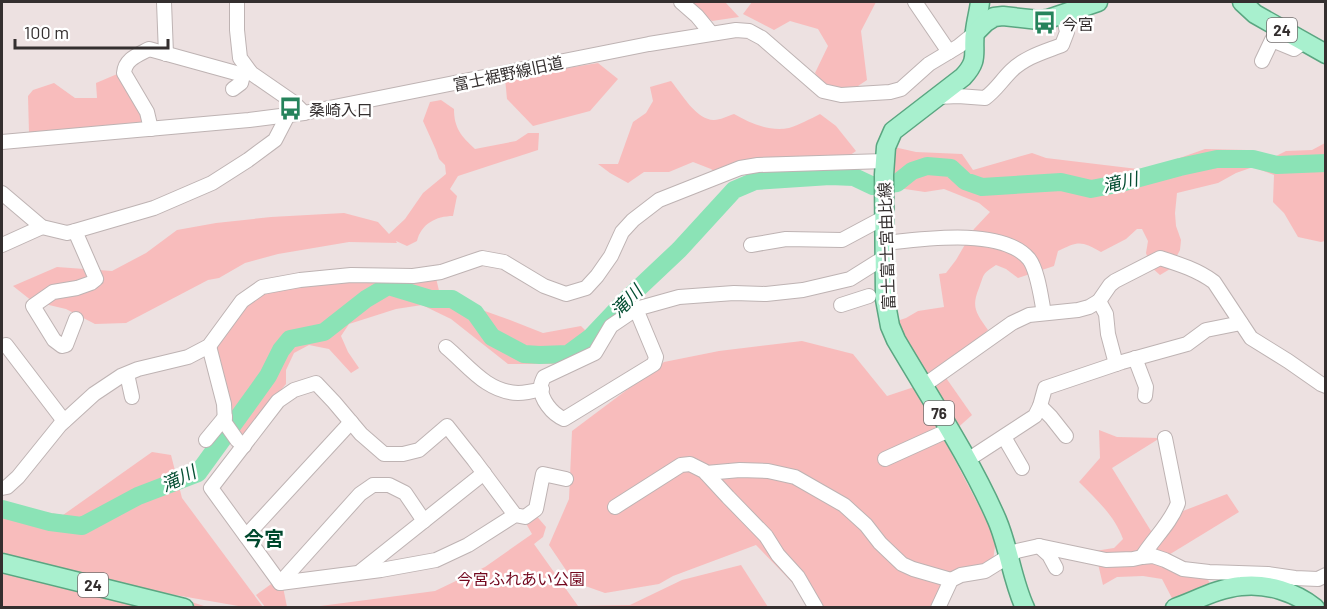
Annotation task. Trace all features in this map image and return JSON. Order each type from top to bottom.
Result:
[{"type":"main road","name":"富士富士宮由比線","points":[[980,2],[972,68],[963,78],[893,131],[886,147],[884,168],[885,299],[890,326],[896,340],[949,429],[998,522],[1024,608]]},
{"type":"main road","points":[[975,33],[986,22],[994,18],[1004,16],[1048,19],[1073,8],[1098,2]]},
{"type":"main road","name":"24","points":[[1242,2],[1255,14],[1319,50]]},
{"type":"main road","name":"24","points":[[2,563],[184,608]]},
{"type":"main road","points":[[1175,608],[1222,590],[1242,586],[1261,586],[1282,590],[1306,600],[1315,608]]},
{"type":"street","points":[[164,2],[166,54]]},
{"type":"street","points":[[237,2],[240,58],[247,73]]},
{"type":"street","points":[[681,2],[711,33]]},
{"type":"street","points":[[915,2],[949,52]]},
{"type":"street","points":[[938,97],[958,96],[985,99],[995,91],[1012,70],[1030,57],[1062,45],[1073,8]]},
{"type":"street","name":"富士裾野線旧道","points":[[2,142],[288,116],[548,64],[736,30],[749,31],[762,38],[823,90],[841,95],[890,92],[901,88],[929,64],[975,33]]},
{"type":"street","points":[[1262,62],[1272,40],[1294,49],[1319,50]]},
{"type":"street","points":[[151,129],[147,112],[124,73],[130,60],[149,49],[247,73],[293,102],[304,113]]},
{"type":"street","points":[[233,89],[241,83],[247,73]]},
{"type":"street","points":[[2,193],[42,227],[67,233],[75,231],[155,207],[212,183],[275,140],[288,116]]},
{"type":"street","points":[[2,488],[7,487],[18,477],[64,421],[94,394],[121,376],[138,369],[188,357],[209,346],[242,301],[262,287],[300,280],[351,275],[413,276],[441,272],[482,258],[504,262],[544,286],[566,294],[586,288],[611,256],[622,232],[633,220],[659,200],[749,166],[884,168]]},
{"type":"street","points":[[750,245],[786,238],[842,240],[885,215]]},
{"type":"street","points":[[2,245],[42,227]]},
{"type":"street","points":[[75,231],[96,279],[77,288],[52,292],[33,306],[54,340],[62,346],[66,345],[76,319]]},
{"type":"street","points":[[636,309],[656,357],[654,364],[564,419],[558,417],[543,399],[541,385],[544,377],[595,353],[611,326],[636,309],[680,297],[734,293],[766,294],[803,290],[850,279],[885,250],[949,237],[998,241],[1012,247],[1030,261],[1044,313]]},
{"type":"street","points":[[923,386],[1012,323],[1029,315],[1089,308],[1099,301],[1115,281],[1160,258],[1208,277],[1214,282],[1251,338],[1326,386]]},
{"type":"street","points":[[841,305],[869,296]]},
{"type":"street","points":[[1099,301],[1106,314],[1108,334],[1116,364]]},
{"type":"street","points":[[966,461],[1035,416],[1045,388],[1135,358],[1187,344],[1206,330],[1241,323]]},
{"type":"street","points":[[6,345],[64,421]]},
{"type":"street","points":[[209,346],[224,404],[225,420],[240,443]]},
{"type":"street","points":[[446,347],[483,381],[496,388],[520,393],[542,389]]},
{"type":"street","points":[[1135,358],[1146,387],[1144,396]]},
{"type":"street","points":[[127,374],[132,397]]},
{"type":"street","points":[[280,583],[211,488],[240,443],[278,401],[294,390],[316,382],[361,434],[384,453],[403,454],[419,450],[447,426],[514,515]]},
{"type":"street","points":[[1040,406],[1065,436]]},
{"type":"street","points":[[206,440],[225,420]]},
{"type":"street","points":[[246,536],[351,423]]},
{"type":"street","points":[[885,459],[949,429]]},
{"type":"street","points":[[1004,437],[1022,468]]},
{"type":"street","points":[[1142,557],[1174,513],[1178,503],[1165,438]]},
{"type":"street","points":[[615,507],[681,465],[690,464],[706,473],[766,536],[778,555],[798,577],[816,608]]},
{"type":"street","points":[[706,473],[740,470],[768,471],[795,477],[844,505],[902,564],[951,580]]},
{"type":"street","points":[[360,573],[484,473]]},
{"type":"street","points":[[280,583],[436,560],[468,545],[514,515],[525,517],[536,509],[543,474],[566,479]]},
{"type":"street","points":[[280,583],[360,494],[373,485],[389,484],[405,494],[424,521]]},
{"type":"street","points":[[1039,546],[1049,555],[1056,568]]},
{"type":"street","points":[[938,608],[951,580],[961,575],[985,571],[1017,551],[1039,546],[1106,560],[1153,556],[1183,569],[1209,572],[1318,579],[1326,575]]},
{"type":"green space","points":[[690,2],[725,2],[739,17],[712,21]]},
{"type":"green space","points":[[752,2],[876,2],[861,31],[867,80],[849,92],[825,86],[815,73],[828,46],[818,29],[790,21],[774,30],[743,14]]},
{"type":"green space","points":[[598,63],[618,79],[590,111],[533,126],[507,99],[505,78]]},
{"type":"green space","points":[[122,72],[147,123],[29,133],[28,96],[33,90],[54,83],[75,98],[97,98],[96,83]]},
{"type":"green space","points":[[671,81],[695,111],[707,119],[716,120],[734,114],[760,126],[782,129],[820,114],[836,126],[856,151],[849,156],[716,173],[693,162],[669,172],[644,172],[628,183],[598,164],[618,164],[633,122],[646,113],[653,101],[650,87]]},
{"type":"green space","points":[[441,100],[454,109],[459,131],[475,149],[516,141],[528,133],[539,133],[538,150],[458,176],[450,189],[457,196],[453,216],[430,222],[422,230],[417,241],[407,246],[396,241],[397,243],[349,242],[278,254],[245,263],[126,323],[95,324],[66,309],[32,301],[13,286],[57,267],[112,271],[146,253],[177,230],[216,223],[344,213],[378,222],[389,234],[405,219],[423,193],[446,174],[445,165],[439,159],[423,121],[430,102]]},
{"type":"green space","points":[[1325,143],[1325,241],[1298,237],[1284,213],[1273,202],[1274,175],[1253,167],[1218,183],[1177,193],[1175,213],[1176,226],[1181,240],[1180,250],[1170,269],[1160,275],[1151,267],[1146,253],[1148,241],[1142,229],[1137,229],[1126,239],[1101,252],[1084,244],[1071,245],[1058,251],[1054,266],[1018,278],[996,265],[984,275],[975,300],[976,310],[988,330],[973,344],[927,376],[908,347],[897,321],[918,311],[944,307],[939,274],[946,273],[974,229],[990,212],[979,203],[944,189],[925,192],[898,188],[892,165],[894,147],[916,152],[962,154],[973,170],[1032,153],[1046,158],[1146,170],[1205,149],[1247,150],[1274,157],[1286,151],[1312,150]]},
{"type":"green space","points":[[436,278],[440,295],[543,333],[581,326],[594,339],[592,349],[570,360],[552,364],[508,364],[451,319],[422,305],[396,309],[349,324],[341,336],[359,368],[351,373],[329,349],[309,345],[294,353],[286,370],[286,384],[241,437],[229,417],[213,344],[262,287],[361,280]]},
{"type":"green space","points":[[802,341],[853,354],[887,396],[914,387],[942,433],[932,428],[942,435],[996,539],[993,561],[950,575],[929,608],[816,607],[756,545],[673,576],[659,584],[605,593],[574,582],[549,545],[569,499],[572,431],[664,362],[719,351]]},
{"type":"green space","points":[[944,375],[972,415],[954,431],[928,386]]},
{"type":"green space","points":[[1099,430],[1117,437],[1160,438],[1112,468],[1151,531],[1183,511],[1227,494],[1239,512],[1167,556],[1185,566],[1202,567],[1211,586],[1174,602],[1162,579],[1143,576],[1117,577],[1103,585],[1095,551],[1114,548],[1123,539],[1110,515],[1079,482],[1100,458]]},
{"type":"green space","points":[[152,452],[171,455],[182,498],[263,607],[244,607],[164,593],[207,607],[2,608],[2,505],[63,515]]},
{"type":"green space","name":"今宮ふれあい公園","points":[[534,513],[546,527],[543,537],[534,544],[578,606],[630,605],[682,580],[741,565],[768,607],[305,608],[435,591],[485,567],[532,534],[524,520]]},
{"type":"green space","points":[[274,582],[283,587],[287,607],[265,607],[256,595]]},
{"type":"waterway","name":"滝川","points":[[2,509],[50,522],[82,526],[138,496],[198,473],[268,376],[281,350],[290,339],[324,332],[366,299],[388,286],[431,299],[452,299],[475,313],[492,337],[524,354],[568,354],[591,337],[679,250],[734,190],[755,181],[830,176],[854,177],[873,186],[897,183],[912,171],[927,166],[951,168],[965,181],[982,187],[1061,182],[1091,189],[1217,159],[1253,159],[1277,165],[1326,163]]},
{"type":"place","name":"今宮","points":[[1044,23]]},
{"type":"place","name":"桑崎入口","points":[[291,109]]},
{"type":"district","name":"今宮","points":[[264,538]]}]
